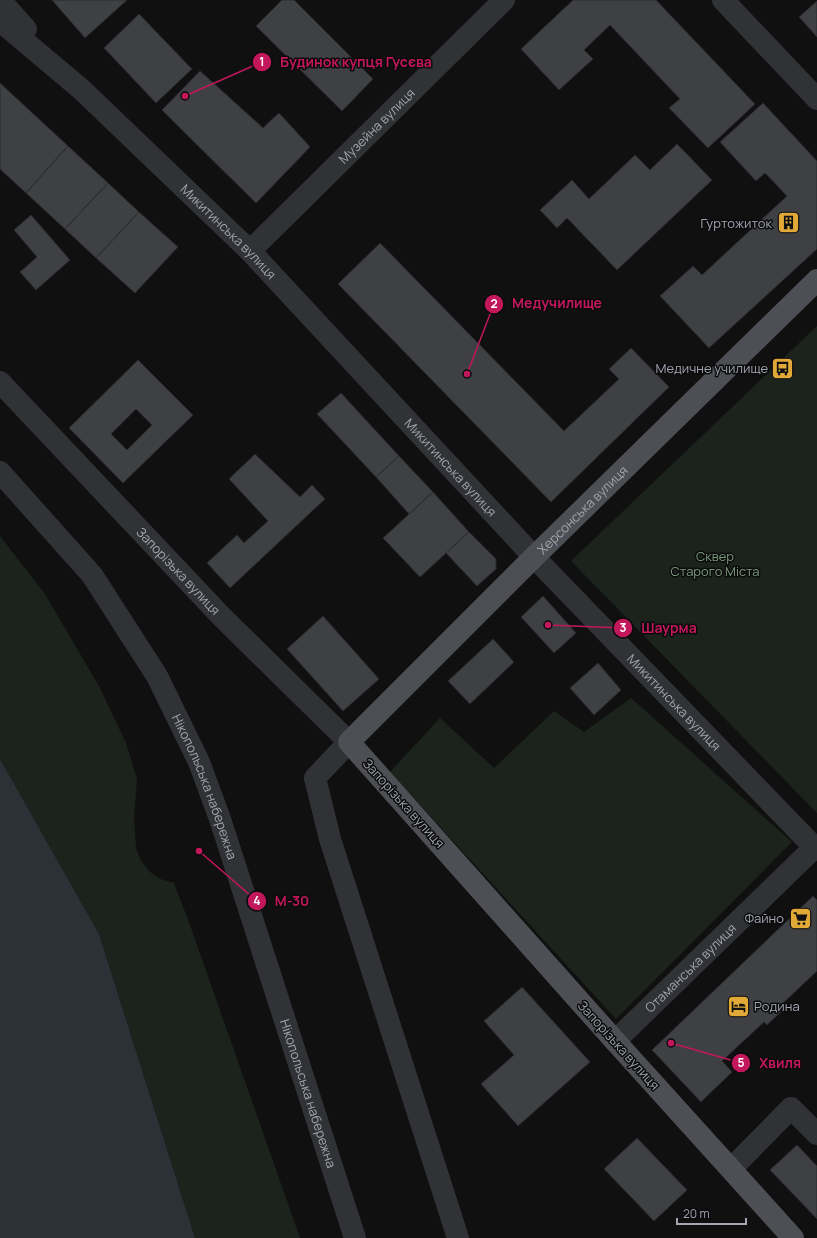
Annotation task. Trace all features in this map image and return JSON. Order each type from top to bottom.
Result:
[{"type":"main road","name":"Херсонська вулиця","points":[[349,742],[534,557],[817,280]]},
{"type":"main road","name":"Запорізька вулиця","points":[[349,742],[615,1041],[793,1238]]},
{"type":"street","name":"Микитинська вулиця","points":[[0,0],[81,89]]},
{"type":"street","name":"Музейна вулиця","points":[[250,251],[504,0]]},
{"type":"street","points":[[723,0],[817,99]]},
{"type":"street","name":"Микитинська вулиця","points":[[0,21],[81,89],[250,251],[534,557],[816,847]]},
{"type":"street","name":"Запорізька вулиця","points":[[0,382],[221,616],[349,742]]},
{"type":"street","name":"Нікопольська набережна","points":[[0,472],[92,575],[156,676],[199,762],[220,819],[355,1238]]},
{"type":"street","points":[[349,742],[315,778],[330,840],[458,1238]]},
{"type":"street","name":"Отаманська вулиця","points":[[615,1041],[816,847]]},
{"type":"street","points":[[731,1169],[791,1108],[817,1134]]},
{"type":"green space","name":"Сквер Старого Міста","points":[[817,326],[817,813],[571,561]]},
{"type":"green space","points":[[0,536],[45,594],[100,688],[126,743],[137,779],[134,817],[136,848],[141,861],[150,872],[160,879],[174,883],[300,1238],[195,1238],[99,934],[0,759]]},
{"type":"green space","points":[[631,698],[792,842],[616,1019],[390,772],[440,718],[494,768],[554,711],[584,732]]},
{"type":"shaded area","points":[[0,759],[99,934],[195,1238],[0,1238]]},
{"type":"building","points":[[52,0],[127,0],[85,38]]},
{"type":"building","points":[[282,0],[294,0],[373,79],[342,111],[256,26]]},
{"type":"building","points":[[573,0],[656,0],[755,104],[708,148],[669,108],[680,99],[610,25],[584,50],[593,59],[559,90],[521,49]]},
{"type":"building","points":[[817,1],[817,37],[799,17]]},
{"type":"building","points":[[139,14],[192,69],[156,103],[104,48]]},
{"type":"building","points":[[200,71],[263,128],[279,113],[310,147],[256,203],[162,110],[185,96]]},
{"type":"building","points":[[200,71],[263,128],[279,113],[310,147],[256,203],[162,110]]},
{"type":"building","points":[[0,83],[68,146],[26,193],[0,169]]},
{"type":"building","name":"Гуртожиток","points":[[763,103],[817,161],[817,249],[709,348],[660,296],[693,266],[702,275],[787,196],[765,173],[756,181],[720,142]]},
{"type":"building","points":[[677,144],[712,180],[617,270],[567,218],[557,228],[540,210],[572,180],[589,199],[635,155],[650,170]]},
{"type":"building","points":[[68,146],[108,183],[65,229],[26,193]]},
{"type":"building","points":[[108,183],[139,212],[96,258],[65,229]]},
{"type":"building","points":[[139,212],[178,247],[135,293],[96,258]]},
{"type":"building","points":[[31,215],[70,260],[36,290],[20,272],[37,257],[14,230]]},
{"type":"building","points":[[380,243],[564,431],[619,379],[609,369],[631,348],[669,387],[551,502],[338,284]]},
{"type":"building","points":[[138,360],[193,415],[123,483],[69,428]],"holes":[[[136,409],[152,425],[127,450],[111,434]]]},
{"type":"building","points":[[341,393],[399,456],[376,477],[317,414]]},
{"type":"building","points":[[255,454],[300,497],[312,485],[325,499],[230,588],[207,563],[237,535],[244,543],[268,521],[229,479]]},
{"type":"building","points":[[399,456],[433,492],[409,514],[376,477]]},
{"type":"building","points":[[433,492],[469,532],[420,577],[383,538]]},
{"type":"building","points":[[469,532],[496,559],[496,569],[477,586],[446,553]]},
{"type":"building","points":[[543,596],[576,633],[554,653],[521,617]]},
{"type":"building","points":[[323,616],[379,679],[343,711],[287,649]]},
{"type":"building","points":[[493,639],[514,662],[470,704],[448,681]]},
{"type":"building","points":[[598,663],[621,690],[594,715],[570,688]]},
{"type":"building","points":[[813,896],[817,900],[817,971],[780,1006],[784,1009],[767,1025],[764,1022],[722,1061],[732,1072],[701,1102],[652,1050]]},
{"type":"building","points":[[522,987],[590,1062],[518,1126],[481,1084],[514,1055],[484,1021]]},
{"type":"building","points":[[637,1138],[687,1190],[654,1221],[604,1169]]},
{"type":"building","points":[[797,1145],[817,1166],[817,1219],[770,1170]]},
{"type":"place","name":"Будинок купця Гусєва","points":[[185,96]]},
{"type":"place","name":"Гуртожиток","points":[[788,223]]},
{"type":"place","name":"Медичне училище","points":[[783,368]]},
{"type":"place","name":"Медучилище","points":[[467,374]]},
{"type":"place","name":"Шаурма","points":[[548,625]]},
{"type":"place","name":"М-30","points":[[199,851]]},
{"type":"place","name":"Файно","points":[[800,918]]},
{"type":"place","name":"Родина","points":[[739,1006]]},
{"type":"place","name":"Хвиля","points":[[671,1043]]}]
